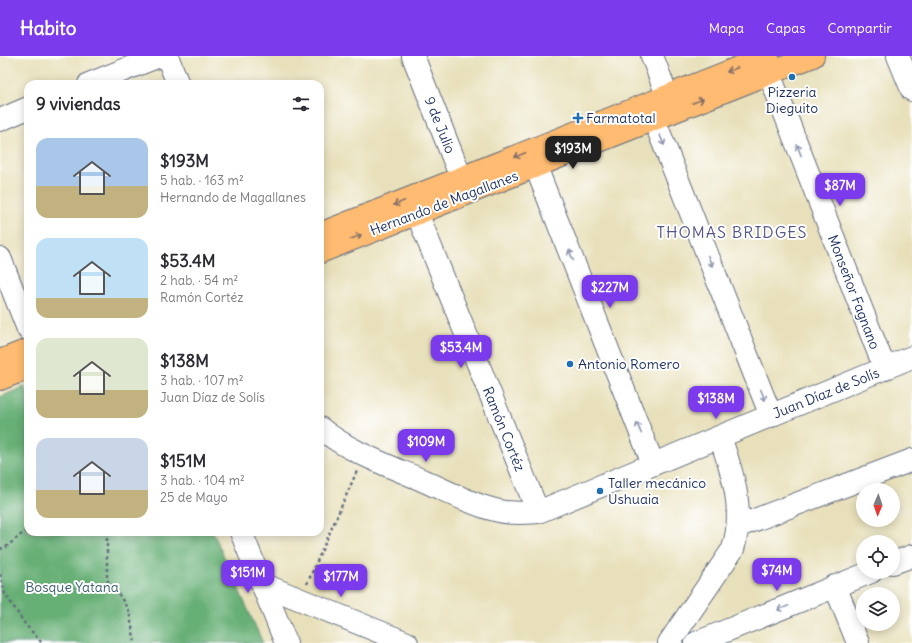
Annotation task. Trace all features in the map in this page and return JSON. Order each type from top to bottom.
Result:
[{"type":"main road","name":"Hernando de Magallanes","points":[[324,233],[464,186],[772,62],[813,56]]},
{"type":"main road","name":"Hernando de Magallanes","points":[[324,250],[417,213],[464,186],[536,167],[660,108]]},
{"type":"main road","points":[[0,361],[24,352]]},
{"type":"main road","points":[[0,379],[24,370]]},
{"type":"street","points":[[99,80],[159,56]]},
{"type":"street","points":[[167,56],[176,80]]},
{"type":"street","name":"9 de Julio","points":[[413,56],[464,186]]},
{"type":"street","points":[[652,56],[660,108],[771,416]]},
{"type":"street","points":[[898,56],[912,90]]},
{"type":"street","name":"Monseñor Fagnano","points":[[772,62],[885,369]]},
{"type":"street","points":[[0,120],[24,110]]},
{"type":"street","points":[[536,167],[653,464]]},
{"type":"street","name":"Ramón Cortéz","points":[[417,213],[538,512]]},
{"type":"street","points":[[0,258],[24,318]]},
{"type":"street","name":"Juan Díaz de Solís","points":[[324,431],[332,438],[365,454],[468,501],[495,511],[526,513],[538,512],[912,357]]},
{"type":"street","points":[[669,643],[733,549],[739,526],[737,497],[729,463],[720,437]]},
{"type":"street","points":[[739,526],[912,460]]},
{"type":"street","points":[[243,536],[286,643]]},
{"type":"street","points":[[900,560],[912,556]]},
{"type":"street","points":[[696,643],[856,578]]},
{"type":"street","points":[[262,584],[407,643]]},
{"type":"street","points":[[835,586],[858,643]]},
{"type":"path","points":[[300,600],[365,454]]},
{"type":"path","points":[[0,549],[6,548],[24,532]]},
{"type":"path","points":[[107,536],[107,580],[118,593],[129,611],[135,643]]},
{"type":"path","points":[[0,574],[5,594],[25,624],[42,643]]},
{"type":"green space","name":"Bosque Yatana","points":[[24,387],[24,536],[215,536],[263,643],[0,643],[0,397]]},
{"type":"place","name":"Pizzeria Dieguito","points":[[792,77]]},
{"type":"place","name":"Farmatotal","points":[[578,118]]},
{"type":"place","name":"Antonio Romero","points":[[570,364]]},
{"type":"place","name":"Taller mecánico Ushuaia","points":[[600,491]]},
{"type":"district","name":"THOMAS BRIDGES","points":[[732,232]]}]
